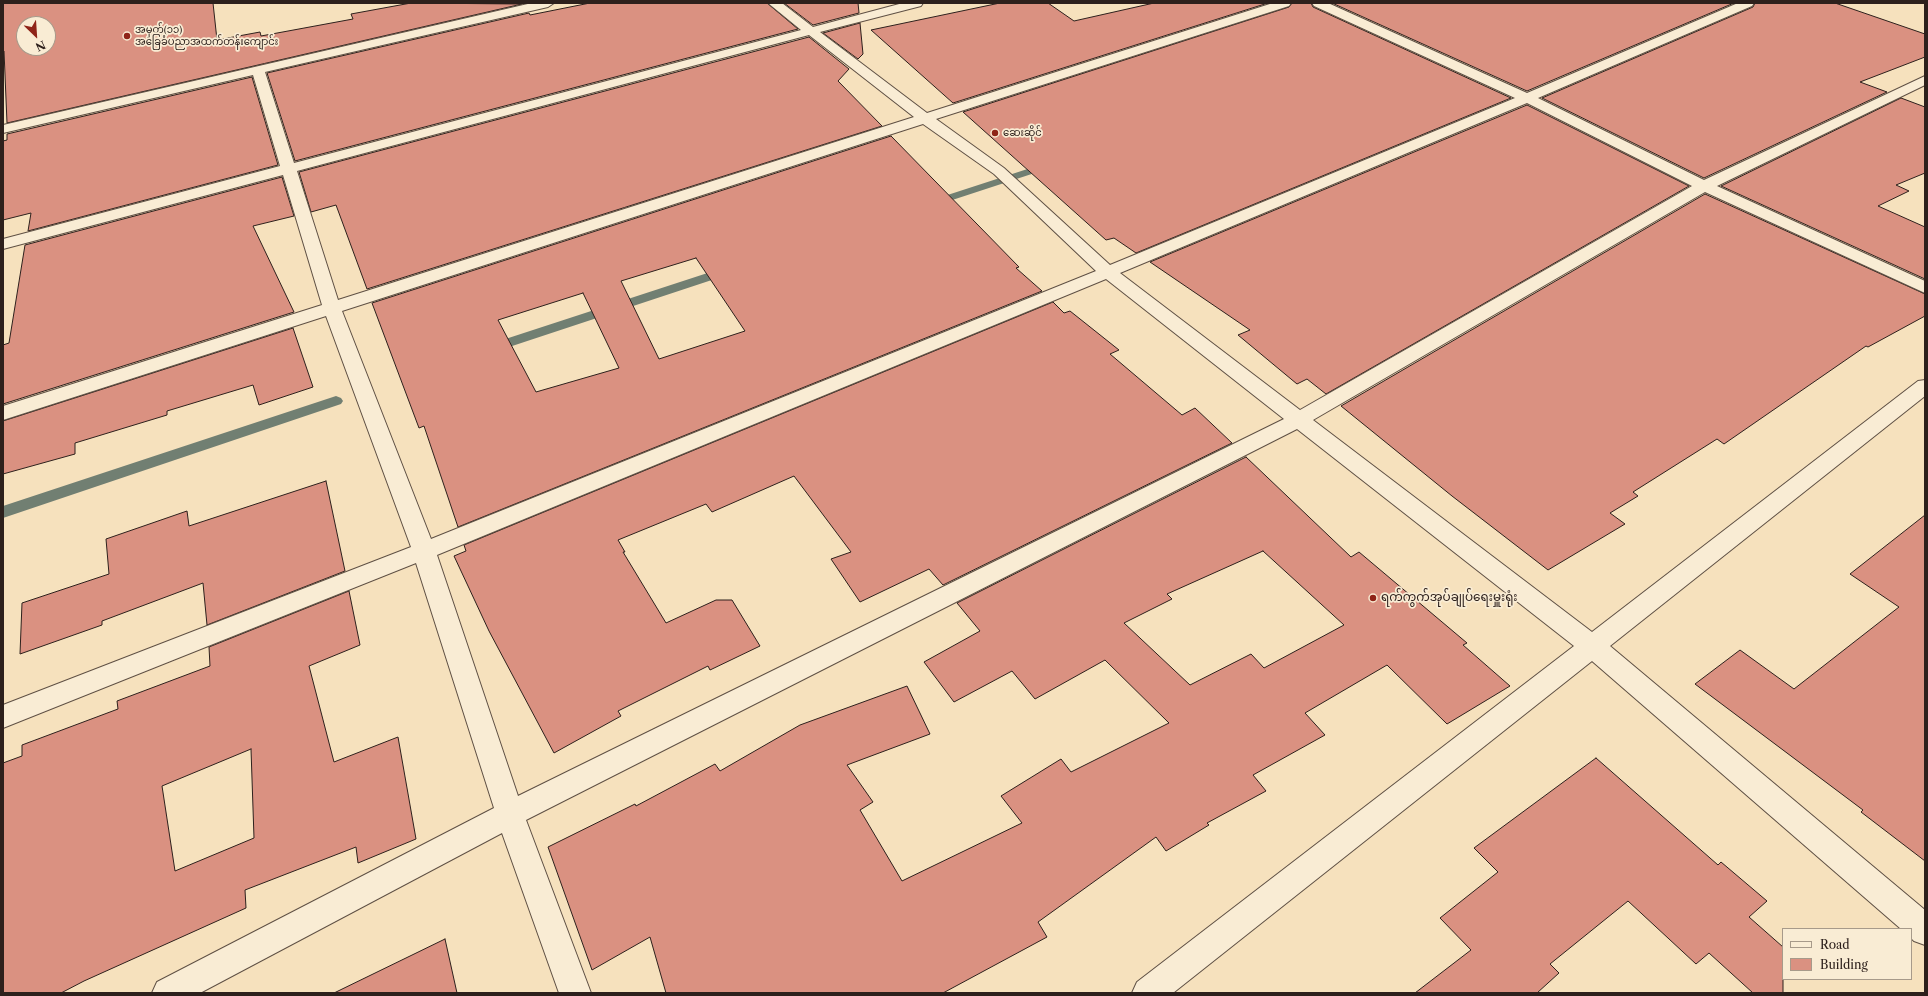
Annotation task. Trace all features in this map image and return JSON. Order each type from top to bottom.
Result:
[{"type":"street","points":[[3,129],[548,3]]},
{"type":"street","points":[[774,3],[926,119],[999,171],[1108,272],[1593,647],[1925,930]]},
{"type":"street","points":[[3,244],[917,3]]},
{"type":"street","points":[[3,413],[1285,3]]},
{"type":"street","points":[[1318,3],[1527,98],[1704,186],[1925,288]]},
{"type":"street","points":[[3,717],[424,551],[1108,272],[1527,98],[1748,3]]},
{"type":"street","points":[[258,70],[332,309],[424,551],[510,814],[576,993]]},
{"type":"street","points":[[168,993],[510,814],[1298,420],[1704,186],[1925,80]]},
{"type":"street","points":[[1148,993],[1593,647],[1925,386]]},
{"type":"building","points":[[3,3],[213,3],[217,40],[260,32],[261,36],[353,19],[351,14],[411,3],[522,4],[7,123],[4,51],[3,52]]},
{"type":"building","points":[[590,3],[767,3],[798,29],[295,161],[267,73],[529,13],[530,15]]},
{"type":"building","points":[[784,3],[858,3],[859,13],[813,25]]},
{"type":"building","points":[[1000,3],[1048,3],[1074,21],[1154,3],[1268,3],[953,103],[871,30]]},
{"type":"building","points":[[1292,3],[1311,3],[1313,7],[1511,98],[1136,253],[1114,238],[1106,240],[963,112],[1289,7]]},
{"type":"building","points":[[1332,3],[1734,3],[1527,91]]},
{"type":"building","points":[[1755,3],[1835,3],[1925,34],[1925,57],[1860,82],[1887,92],[1704,178],[1542,98],[1753,7]]},
{"type":"building","points":[[860,23],[863,54],[858,59],[823,33]]},
{"type":"building","points":[[809,37],[849,69],[838,81],[882,126],[367,289],[336,205],[311,212],[299,172]]},
{"type":"building","points":[[252,77],[278,165],[28,231],[31,213],[3,220],[3,141],[7,140],[7,134]]},
{"type":"building","points":[[1901,98],[1925,107],[1925,173],[1896,185],[1909,191],[1878,206],[1925,227],[1925,279],[1721,186]]},
{"type":"building","points":[[1527,105],[1689,186],[1326,394],[1307,379],[1297,384],[1238,335],[1250,330],[1150,262]]},
{"type":"building","points":[[891,136],[1019,267],[1016,268],[1042,291],[458,527],[424,426],[419,428],[372,303]],"holes":[[[696,258],[745,331],[659,359],[621,281]],[[583,293],[619,368],[536,392],[498,320]]]},
{"type":"building","points":[[282,177],[294,216],[253,226],[294,312],[3,404],[3,345],[9,343],[25,245]]},
{"type":"building","points":[[1705,194],[1925,294],[1925,316],[1868,347],[1866,346],[1724,444],[1717,439],[1633,492],[1638,496],[1610,513],[1625,524],[1548,570],[1452,496],[1341,406]]},
{"type":"building","points":[[1053,302],[1064,313],[1070,311],[1119,350],[1110,354],[1182,415],[1195,408],[1232,443],[943,585],[929,569],[860,602],[831,559],[851,552],[794,476],[712,512],[706,504],[618,540],[625,552],[623,552],[666,623],[716,600],[732,600],[760,646],[710,670],[708,666],[618,711],[621,716],[554,753],[489,631],[454,556],[466,551],[464,545]]},
{"type":"building","points":[[293,328],[313,387],[259,405],[253,385],[167,411],[167,415],[75,443],[75,454],[3,474],[3,421]]},
{"type":"building","points":[[1246,457],[1351,557],[1359,552],[1467,643],[1463,645],[1510,686],[1447,724],[1387,665],[1305,713],[1325,735],[1253,775],[1266,791],[1207,823],[1209,825],[1166,851],[1156,837],[1038,922],[1047,937],[943,993],[666,993],[650,937],[592,970],[548,847],[635,804],[636,806],[715,764],[720,771],[800,725],[907,686],[930,734],[847,765],[873,802],[860,810],[902,881],[1022,823],[1001,796],[1061,759],[1071,772],[1169,723],[1105,660],[1035,699],[1012,671],[954,702],[924,662],[980,631],[957,603]],"holes":[[[1263,551],[1344,625],[1264,668],[1251,654],[1190,685],[1124,623],[1172,599],[1167,594]]]},
{"type":"building","points":[[326,481],[345,571],[207,625],[203,583],[102,621],[102,625],[20,654],[22,603],[109,574],[106,539],[187,511],[189,526]]},
{"type":"building","points":[[1925,515],[1925,861],[1861,812],[1863,810],[1695,684],[1740,650],[1794,689],[1899,607],[1850,574]]},
{"type":"building","points":[[349,591],[360,645],[309,666],[334,762],[398,737],[416,839],[358,863],[356,847],[245,890],[246,908],[84,981],[61,993],[3,993],[3,763],[22,756],[22,745],[118,709],[117,701],[210,666],[209,647]],"holes":[[[251,749],[254,838],[175,871],[162,786]]]},
{"type":"building","points":[[1596,758],[1718,865],[1721,862],[1767,901],[1749,917],[1782,946],[1783,993],[1753,993],[1709,953],[1696,964],[1628,901],[1550,964],[1559,973],[1537,993],[1415,993],[1471,950],[1440,918],[1498,872],[1474,848]]},
{"type":"building","points":[[445,939],[457,993],[334,993]]},
{"type":"waterway","points":[[930,204],[1049,165]]},
{"type":"waterway","points":[[489,349],[729,270]]},
{"type":"waterway","points":[[3,512],[336,401]]},
{"type":"place","name":"အမှတ်(၁၁) အခြေခံပညာအထက်တန်းကျောင်း","points":[[127,36]]},
{"type":"place","name":"ဆေးဆိုင်","points":[[995,133]]},
{"type":"place","name":"ရက်ကွက်အုပ်ချုပ်ရေးမှူးရုံး","points":[[1373,598]]}]
